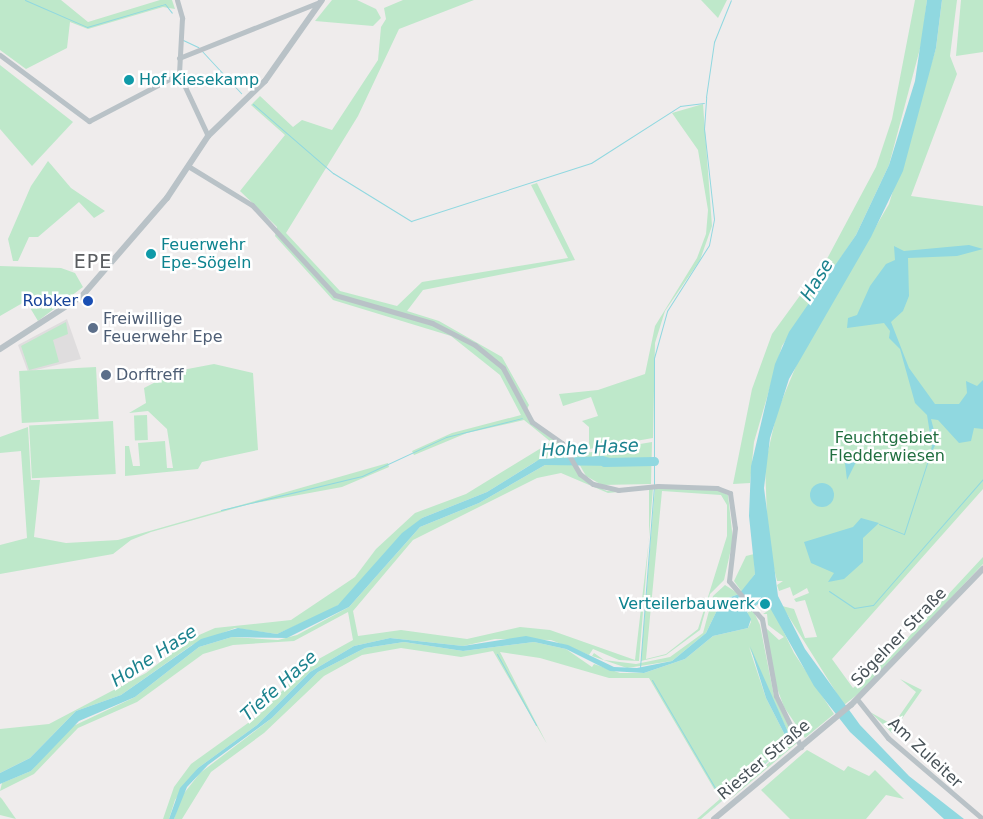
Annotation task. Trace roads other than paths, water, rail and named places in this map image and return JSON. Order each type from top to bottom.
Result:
[{"type":"street","points":[[176,0],[182,18],[179,74],[208,136]]},
{"type":"street","points":[[179,58],[321,1]]},
{"type":"street","points":[[0,349],[75,303],[167,198],[208,136],[265,81],[321,1]]},
{"type":"street","points":[[0,55],[89,121],[179,74]]},
{"type":"street","points":[[188,166],[252,205],[335,295],[432,323],[475,345],[503,368],[535,426],[562,443],[576,467],[600,487],[717,488],[730,493],[733,499],[735,538],[728,576],[756,609],[764,625],[776,696],[801,747]]},
{"type":"street","name":"Sögelner Straße","points":[[831,722],[857,699],[983,569]]},
{"type":"street","name":"Am Zuleiter","points":[[857,699],[888,738],[983,819]]},
{"type":"street","name":"Riester Straße","points":[[714,819],[831,722]]},
{"type":"water","points":[[927,0],[942,0],[936,48],[903,171],[871,237],[789,379],[770,438],[764,488],[778,596],[805,649],[860,725],[909,776],[964,819],[944,819],[850,732],[814,686],[765,599],[747,612],[751,619],[748,628],[713,636],[685,659],[644,673],[610,671],[566,649],[534,642],[463,651],[404,642],[365,648],[318,672],[272,718],[208,765],[187,787],[174,819],[169,819],[180,788],[198,768],[257,725],[310,672],[354,646],[390,638],[463,646],[526,636],[568,645],[614,667],[637,668],[672,661],[706,633],[722,600],[739,594],[755,574],[749,516],[751,466],[775,364],[789,332],[856,235],[889,165],[915,81]]},
{"type":"water","points":[[969,245],[983,249],[957,256],[908,258],[909,296],[903,311],[891,322],[909,368],[935,404],[959,404],[967,393],[966,381],[977,386],[983,380],[983,429],[974,428],[971,441],[959,443],[938,420],[931,419],[937,442],[929,457],[932,446],[927,415],[915,403],[900,349],[889,338],[890,331],[884,323],[847,328],[848,318],[857,315],[870,286],[886,264],[895,260],[894,246],[904,251]]},
{"type":"water","points":[[844,455],[846,462],[857,460],[847,480]]},
{"type":"water","points":[[603,456],[613,459],[615,466],[545,465],[479,503],[420,527],[349,607],[287,638],[232,637],[199,647],[135,697],[79,721],[31,771],[0,784],[0,773],[30,758],[76,711],[121,695],[201,639],[238,628],[277,634],[338,605],[402,533],[422,518],[487,492],[540,459]]},
{"type":"water","points":[[822,483],[827,484],[833,490],[833,500],[827,506],[822,507],[817,506],[811,500],[810,495],[811,490],[817,484]]},
{"type":"water","points":[[861,518],[879,523],[863,538],[863,562],[844,579],[828,582],[834,573],[811,563],[804,542],[853,527]]},
{"type":"water","points":[[750,646],[792,741],[701,819],[789,743],[766,698]]},
{"type":"waterway","points":[[25,0],[87,27],[165,4],[172,13]]},
{"type":"waterway","points":[[654,484],[654,358],[667,311],[709,245],[714,219],[704,129],[706,97],[714,42],[731,0]]},
{"type":"waterway","points":[[183,40],[198,47]]},
{"type":"waterway","points":[[201,50],[241,93]]},
{"type":"waterway","points":[[253,104],[333,173],[411,221],[591,163],[680,106],[704,103]]},
{"type":"waterway","points":[[221,510],[362,476],[446,437],[522,418]]},
{"type":"waterway","points":[[879,524],[904,534],[929,457]]},
{"type":"waterway","name":"Hohe Hase","points":[[604,462],[654,461]]},
{"type":"waterway","points":[[829,591],[854,608],[873,605],[983,479]]},
{"type":"waterway","points":[[640,668],[654,488]]},
{"type":"waterway","points":[[497,654],[536,725]]},
{"type":"waterway","points":[[652,680],[721,798]]},
{"type":"place","name":"Hof Kiesekamp","points":[[129,80]]},
{"type":"place","name":"Feuerwehr Epe-Sögeln","points":[[151,254]]},
{"type":"place","name":"Robker","points":[[88,301]]},
{"type":"place","name":"Freiwillige Feuerwehr Epe","points":[[93,328]]},
{"type":"place","name":"Dorftreff","points":[[106,375]]},
{"type":"place","name":"Verteilerbauwerk","points":[[765,604]]},
{"type":"district","name":"EPE","points":[[93,262]]},
{"type":"water label","name":"Hase","points":[[817,280]]},
{"type":"water label","name":"Tiefe Hase","points":[[279,686]]},
{"type":"park label","name":"Feuchtgebiet Fledderwiesen","points":[[887,447]]}]
